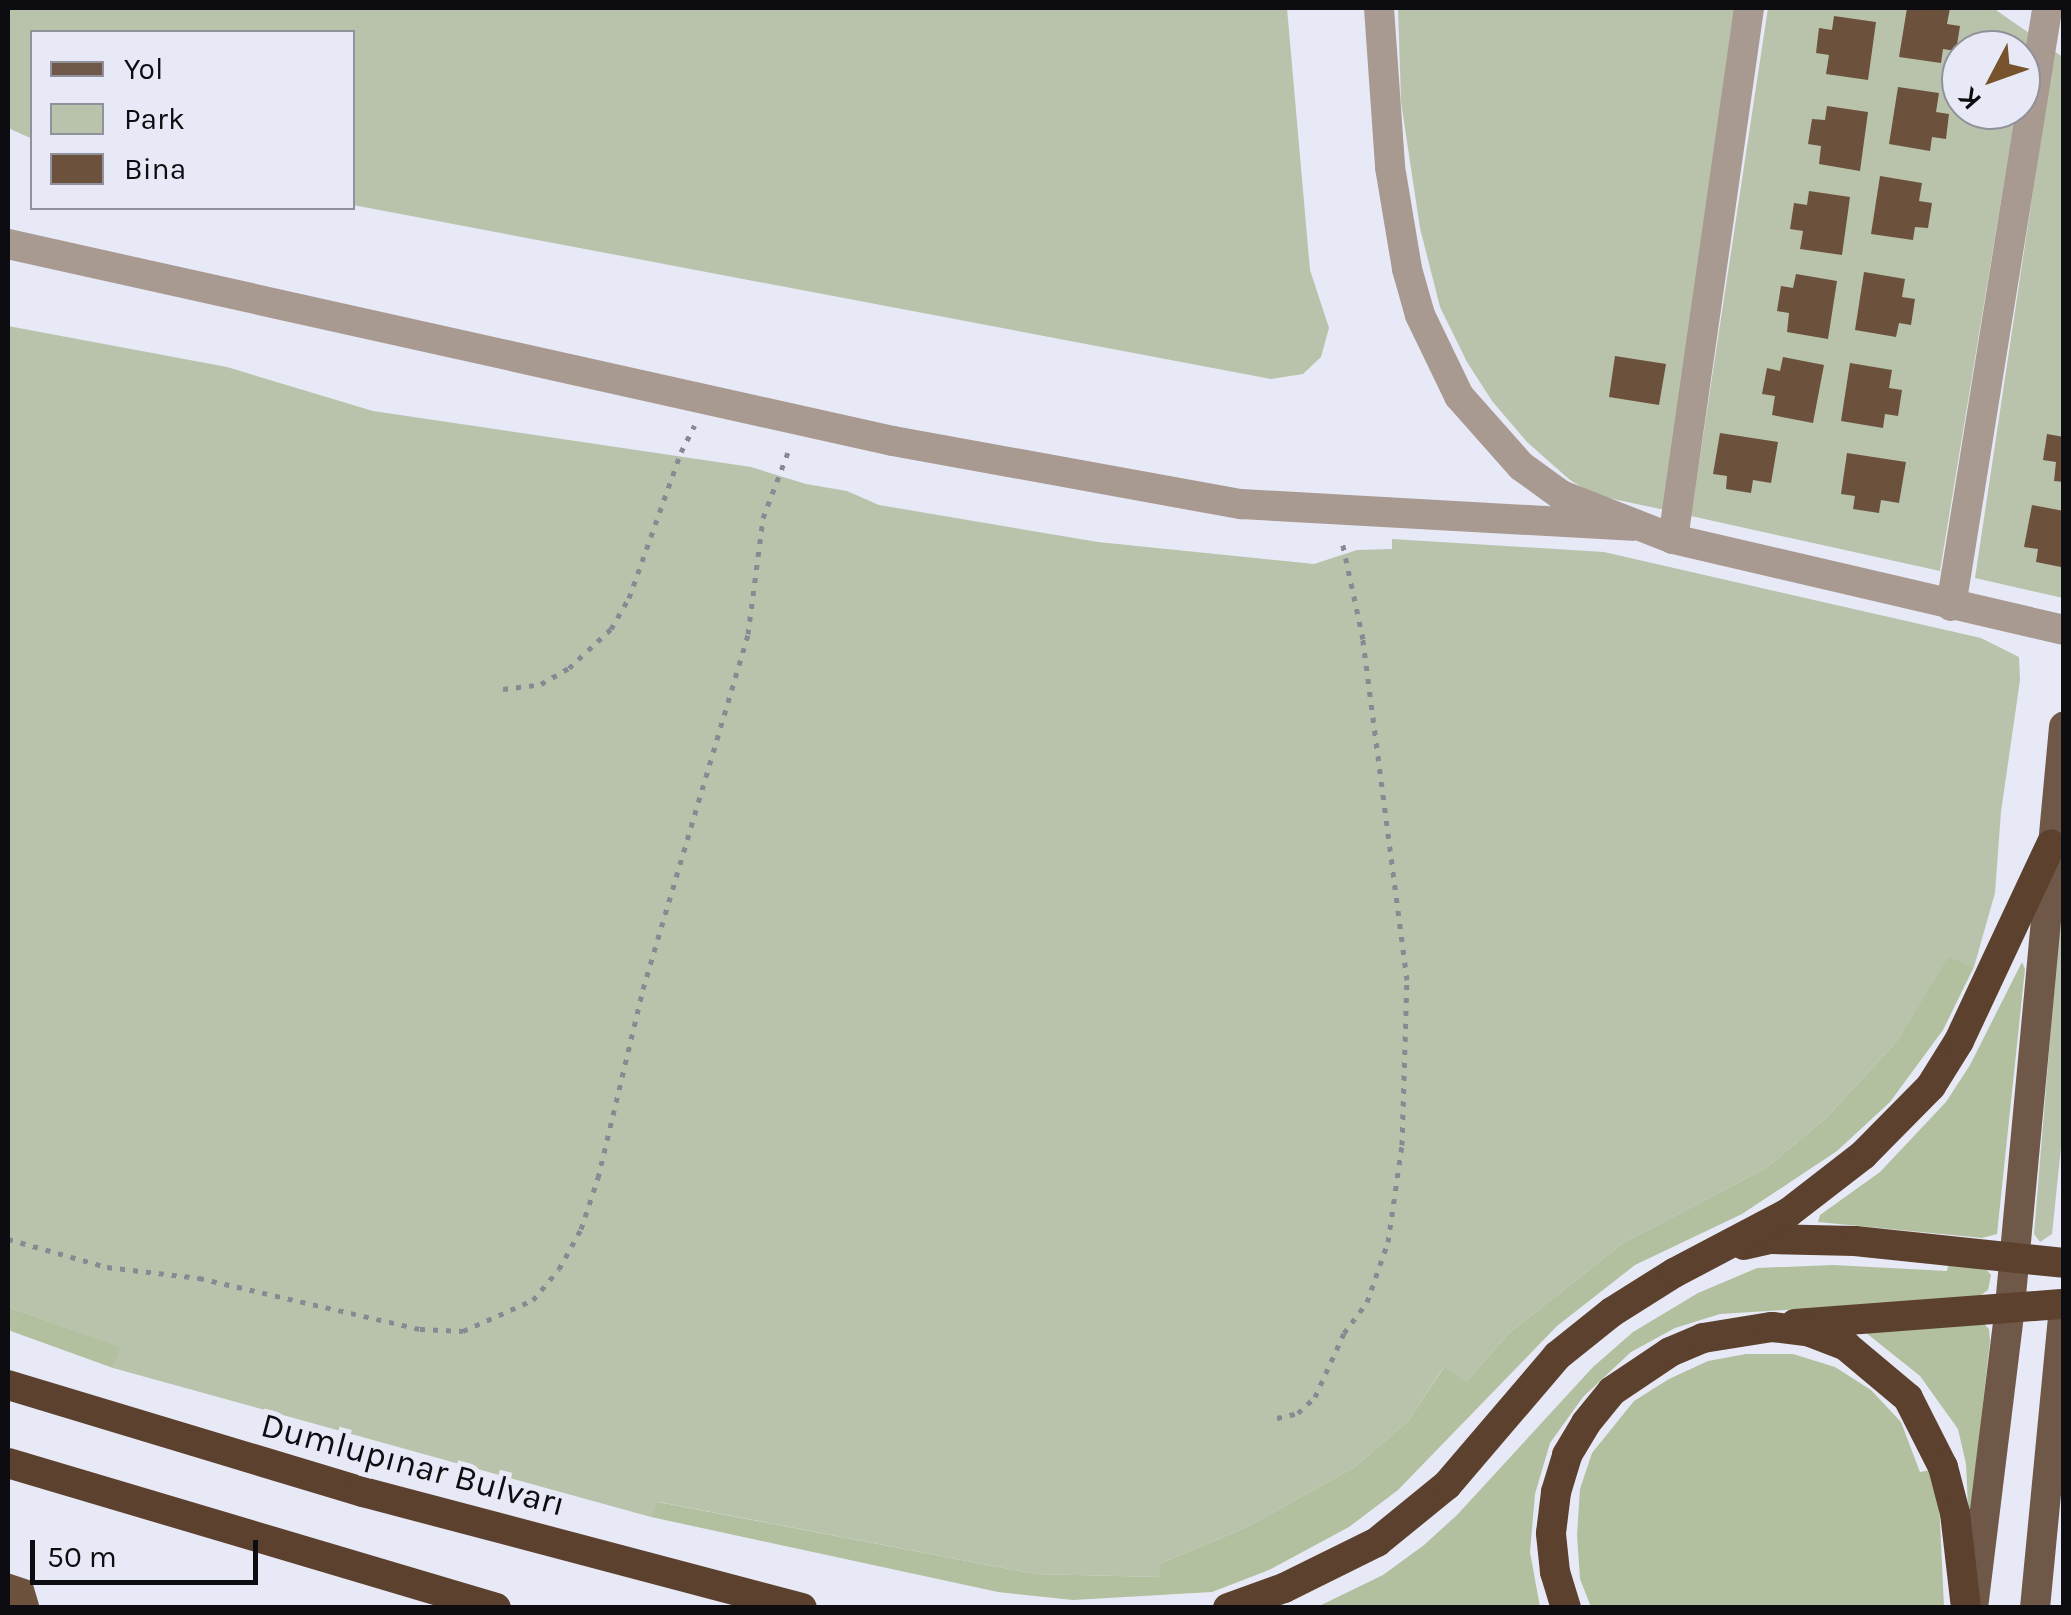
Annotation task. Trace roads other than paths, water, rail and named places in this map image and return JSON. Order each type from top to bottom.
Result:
[{"type":"highway","points":[[1228,1608],[1284,1588],[1377,1542],[1446,1484],[1558,1356],[1612,1312],[1674,1272],[1788,1213],[1864,1155],[1930,1086],[1984,994],[2051,844]]},
{"type":"highway","points":[[1720,1251],[1770,1239],[1922,1245],[2064,1263]]},
{"type":"highway","points":[[1566,1608],[1553,1553],[1556,1492],[1568,1455],[1586,1423],[1612,1391],[1670,1352],[1704,1338],[1842,1317],[2064,1306]]},
{"type":"highway","points":[[1772,1327],[1810,1332],[1846,1346],[1908,1398],[1943,1467],[1954,1513],[1966,1608]]},
{"type":"highway","name":"Dumlupınar Bulvarı","points":[[8,1384],[363,1492],[802,1608]]},
{"type":"highway","points":[[8,1463],[83,1489],[496,1608]]},
{"type":"main road","points":[[1974,1608],[2010,1306],[2064,727]]},
{"type":"main road","points":[[2034,1608],[2064,1306]]},
{"type":"street","points":[[1379,8],[1390,168],[1404,252],[1420,315],[1438,358],[1469,408],[1522,466],[1561,495],[1673,539],[2064,630]]},
{"type":"street","points":[[1673,539],[1749,8]]},
{"type":"street","points":[[1951,606],[2052,13]]},
{"type":"street","points":[[8,244],[801,421],[1241,504],[1632,526]]}]
